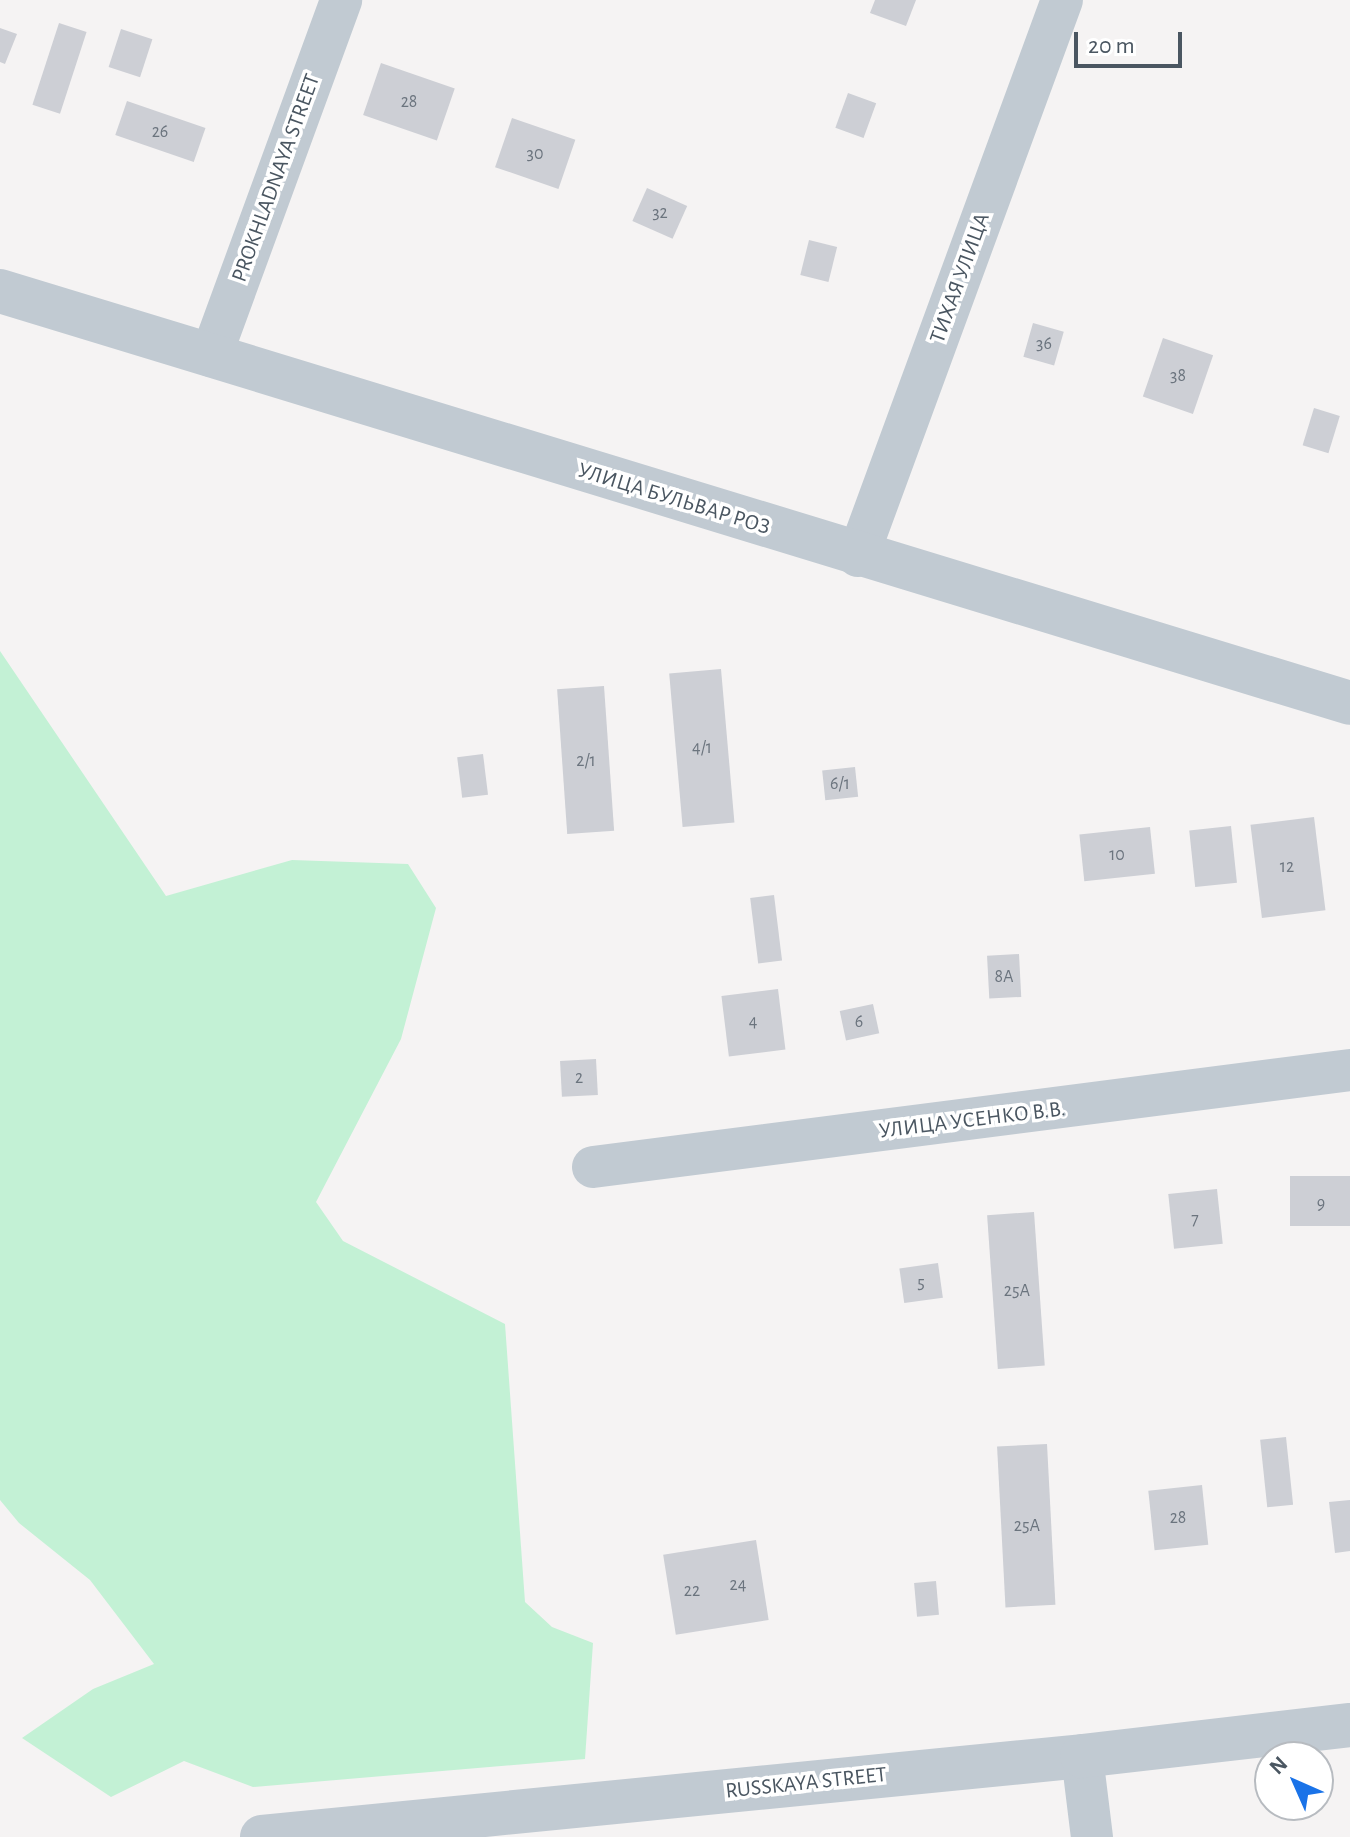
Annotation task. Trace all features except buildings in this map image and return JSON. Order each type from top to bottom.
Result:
[{"type":"street","name":"PROKHLADNAYA STREET","points":[[211,356],[341,0]]},
{"type":"street","name":"ТИХАЯ УЛИЦА","points":[[858,556],[1062,0]]},
{"type":"street","name":"УЛИЦА БУЛЬВАР РОЗ","points":[[0,291],[858,556],[1350,703]]},
{"type":"street","name":"УЛИЦА УСЕНКО В.В.","points":[[593,1167],[1350,1070]]},
{"type":"street","name":"RUSSKAYA STREET","points":[[262,1837],[406,1830],[1350,1725]]},
{"type":"street","points":[[1082,1756],[1092,1837]]},
{"type":"green space","points":[[0,651],[166,896],[292,860],[408,864],[436,908],[401,1039],[316,1202],[343,1241],[505,1324],[525,1602],[552,1627],[593,1643],[585,1759],[253,1787],[184,1761],[111,1797],[22,1738],[93,1689],[154,1664],[90,1580],[19,1523],[0,1500]]}]
